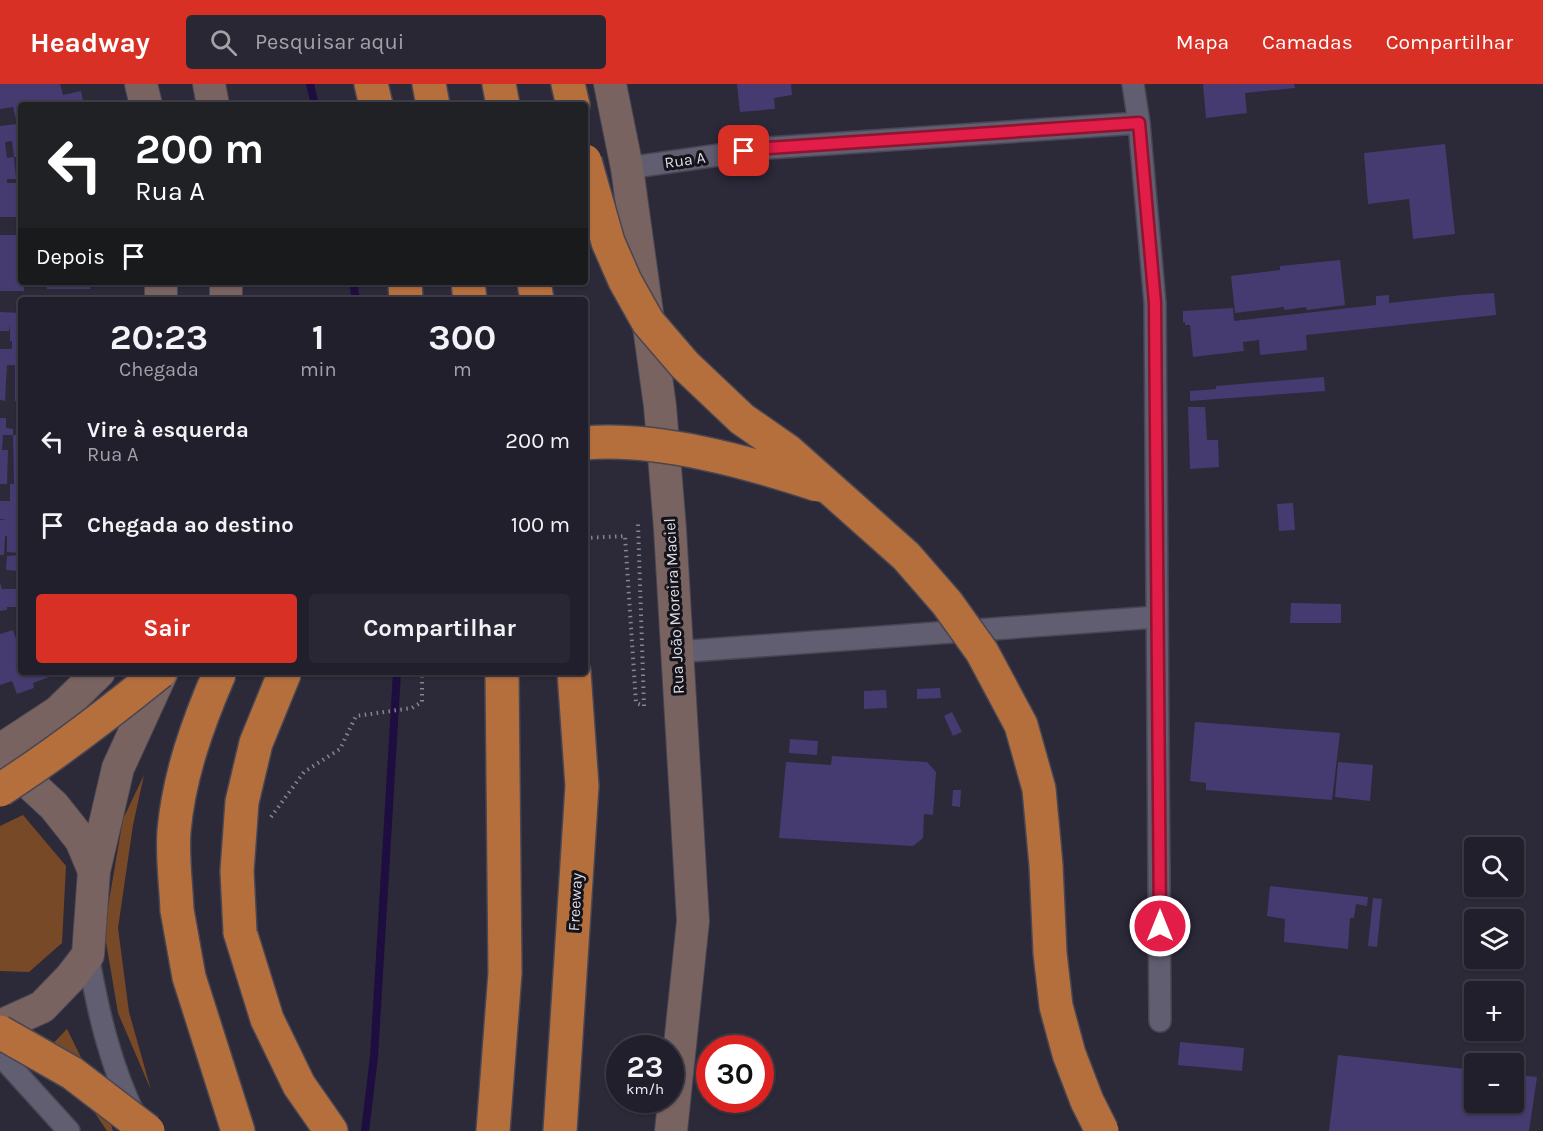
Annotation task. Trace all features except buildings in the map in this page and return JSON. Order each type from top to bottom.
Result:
[{"type":"highway","points":[[371,84],[375,102]]},
{"type":"highway","points":[[429,84],[433,102]]},
{"type":"highway","points":[[499,84],[502,102]]},
{"type":"highway","points":[[568,84],[572,102]]},
{"type":"highway","points":[[588,172],[608,242],[625,281],[648,322],[686,365],[742,419],[788,451],[906,556],[947,603],[982,652],[1021,725],[1039,789],[1046,864],[1050,953],[1056,1006],[1069,1054],[1087,1101],[1102,1131]]},
{"type":"highway","points":[[588,443],[600,441],[653,445],[757,465],[828,488]]},
{"type":"highway","points":[[0,790],[35,768],[157,675]]},
{"type":"highway","points":[[219,675],[202,713],[183,773],[174,833],[174,855],[177,910],[189,977],[238,1131]]},
{"type":"highway","points":[[284,675],[256,743],[242,802],[237,872],[240,932],[267,1019],[299,1085],[331,1131]]},
{"type":"highway","points":[[493,1131],[505,973],[502,675]]},
{"type":"highway","name":"Freeway","points":[[560,1131],[582,786],[574,675]]},
{"type":"highway","points":[[0,1032],[72,1073],[148,1131]]},
{"type":"street","points":[[141,84],[145,102]]},
{"type":"street","points":[[209,84],[212,102]]},
{"type":"street","name":"Rua João Moreira Maciel","points":[[610,84],[627,168],[660,406],[670,529],[693,921],[670,1131]]},
{"type":"street","points":[[1133,84],[1139,123],[1155,303],[1160,1020]]},
{"type":"street","name":"Rua A","points":[[627,168],[768,148],[1139,123]]},
{"type":"street","points":[[676,652],[1157,617]]},
{"type":"street","points":[[0,750],[58,712],[96,675]]},
{"type":"street","points":[[142,1131],[111,1058],[95,996],[88,955],[94,871],[118,768],[160,675]]},
{"type":"street","points":[[0,771],[27,781],[54,806],[81,840],[94,871]]},
{"type":"street","points":[[0,1026],[42,1007],[71,977],[88,955]]},
{"type":"street","points":[[0,1055],[69,1131]]},
{"type":"path","points":[[588,538],[625,536],[636,703]]},
{"type":"path","points":[[378,712],[412,708],[422,702],[422,675]]},
{"type":"shaded area","points":[[144,775],[133,825],[118,928],[129,1012],[151,1090],[118,1013],[104,930],[123,819]]},
{"type":"shaded area","points":[[23,815],[66,866],[62,943],[29,972],[0,971],[0,826]]},
{"type":"shaded area","points":[[67,1029],[104,1104],[113,1131],[107,1131],[84,1097],[35,1062]]},
{"type":"waterway","points":[[310,84],[314,102]]},
{"type":"waterway","points":[[354,285],[356,297]]},
{"type":"waterway","points":[[365,1131],[374,1057],[397,675]]},
{"type":"route","points":[[744,151],[1139,123],[1155,303],[1160,926]]}]
